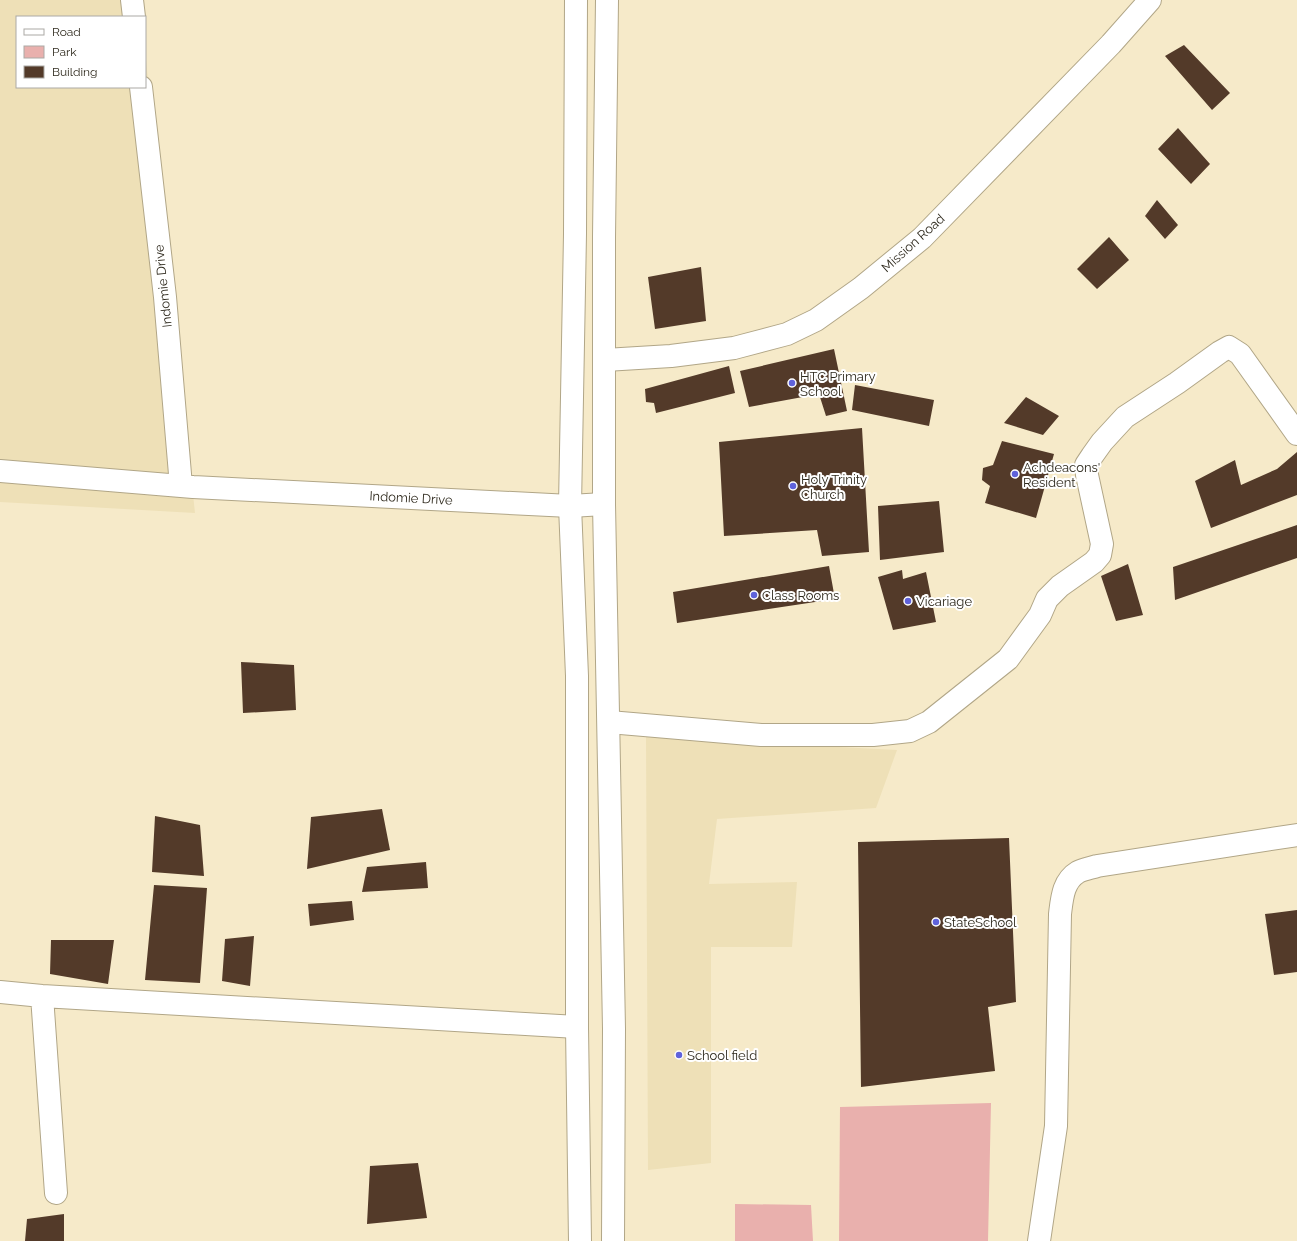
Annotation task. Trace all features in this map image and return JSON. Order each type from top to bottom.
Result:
[{"type":"street","points":[[132,0],[134,16]]},
{"type":"street","points":[[576,0],[575,234],[570,506],[577,676],[577,1027],[580,1241]]},
{"type":"street","points":[[607,0],[604,237],[604,504],[614,1029],[613,1241]]},
{"type":"street","name":"Mission Road","points":[[605,360],[671,356],[734,348],[787,334],[816,320],[861,288],[922,238],[1110,44],[1150,0]]},
{"type":"street","name":"Indomie Drive","points":[[141,88],[165,297],[180,486]]},
{"type":"street","points":[[609,722],[761,735],[872,735],[910,731],[929,722],[1008,659],[1040,615],[1047,600],[1060,586],[1084,570],[1100,554],[1102,544],[1086,465],[1102,442],[1125,417],[1229,347],[1240,354],[1297,434]]},
{"type":"street","name":"Indomie Drive","points":[[0,471],[180,486],[570,506],[604,504]]},
{"type":"street","points":[[1039,1241],[1056,1126],[1060,914],[1062,893],[1067,884],[1079,871],[1097,866],[1297,834]]},
{"type":"street","points":[[0,992],[42,996],[577,1027]]},
{"type":"street","points":[[42,996],[56,1193]]},
{"type":"shaded area","points":[[0,0],[139,0],[141,16],[16,16],[16,88],[146,88],[146,60],[195,513],[0,502]]},
{"type":"shaded area","name":"School field","points":[[646,737],[897,750],[876,808],[717,819],[709,884],[797,882],[792,947],[711,947],[711,1163],[648,1170]]},
{"type":"green space","points":[[991,1103],[988,1241],[839,1241],[840,1107]]},
{"type":"green space","points":[[735,1204],[811,1205],[813,1241],[735,1241]]},
{"type":"building","points":[[1184,45],[1230,93],[1212,110],[1165,56]]},
{"type":"building","points":[[1178,128],[1210,164],[1191,184],[1158,149]]},
{"type":"building","points":[[1157,200],[1178,225],[1165,239],[1145,216]]},
{"type":"building","points":[[1109,237],[1129,260],[1097,289],[1077,269]]},
{"type":"building","points":[[701,267],[706,321],[655,329],[648,277]]},
{"type":"building","name":"HTC Primary School","points":[[834,349],[847,411],[826,416],[819,394],[749,407],[740,371]]},
{"type":"building","points":[[729,366],[735,393],[656,413],[654,403],[646,402],[645,389]]},
{"type":"building","points":[[855,385],[934,400],[929,426],[852,410]]},
{"type":"building","points":[[1026,397],[1059,416],[1043,435],[1004,423]]},
{"type":"building","name":"Holy Trinity Church","points":[[862,428],[869,552],[822,556],[817,530],[724,536],[719,442]]},
{"type":"building","name":"Achdeacons' Resident","points":[[1002,441],[1054,454],[1036,518],[985,503],[990,486],[982,480],[983,468],[993,465]]},
{"type":"building","points":[[1297,452],[1297,495],[1211,528],[1195,481],[1235,460],[1241,485],[1277,469]]},
{"type":"building","points":[[939,501],[944,552],[880,560],[878,506]]},
{"type":"building","points":[[1297,525],[1297,558],[1175,600],[1173,567]]},
{"type":"building","points":[[1128,564],[1143,615],[1116,621],[1101,576]]},
{"type":"building","name":"Class Rooms","points":[[829,566],[835,599],[677,623],[673,592]]},
{"type":"building","name":"Vicariage","points":[[902,570],[903,579],[926,572],[936,622],[893,630],[878,577]]},
{"type":"building","points":[[241,662],[294,665],[296,710],[243,713]]},
{"type":"building","points":[[382,809],[390,850],[307,869],[311,817]]},
{"type":"building","points":[[155,816],[200,825],[204,876],[152,872]]},
{"type":"building","name":"StateSchool","points":[[1009,838],[1016,1002],[988,1007],[995,1071],[861,1087],[858,842]]},
{"type":"building","points":[[426,862],[428,888],[362,892],[367,867]]},
{"type":"building","points":[[154,885],[207,888],[200,983],[145,980]]},
{"type":"building","points":[[352,901],[354,920],[310,926],[308,904]]},
{"type":"building","points":[[1297,910],[1297,972],[1274,975],[1265,914]]},
{"type":"building","points":[[254,936],[250,986],[222,981],[225,939]]},
{"type":"building","points":[[51,940],[114,940],[108,984],[50,974]]},
{"type":"building","points":[[418,1163],[427,1218],[367,1224],[370,1166]]},
{"type":"building","points":[[64,1214],[64,1241],[25,1241],[27,1219]]},
{"type":"place","name":"HTC Primary School","points":[[792,383]]},
{"type":"place","name":"Achdeacons' Resident","points":[[1015,474]]},
{"type":"place","name":"Holy Trinity Church","points":[[793,486]]},
{"type":"place","name":"Class Rooms","points":[[754,595]]},
{"type":"place","name":"Vicariage","points":[[908,601]]},
{"type":"place","name":"StateSchool","points":[[936,922]]},
{"type":"place","name":"School field","points":[[679,1055]]}]
